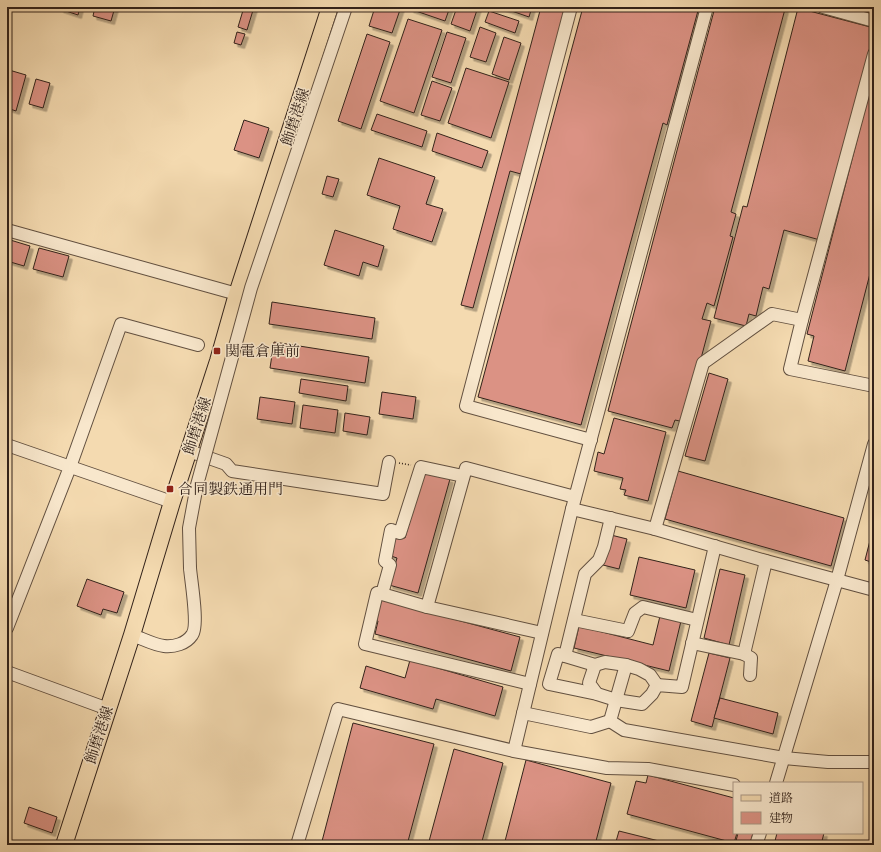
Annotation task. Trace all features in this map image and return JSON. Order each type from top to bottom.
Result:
[{"type":"main road","name":"飾磨港線","points":[[64,845],[132,635],[172,502],[218,360],[237,294],[330,7]]},
{"type":"street","points":[[132,635],[162,646],[174,646],[184,642],[192,635],[194,613],[190,568],[189,528],[197,485],[251,288],[346,7]]},
{"type":"street","points":[[571,7],[466,406],[591,440]]},
{"type":"street","points":[[514,751],[572,509],[707,7]]},
{"type":"street","points":[[823,7],[874,21]]},
{"type":"street","points":[[874,54],[790,368],[874,386]]},
{"type":"street","points":[[7,230],[237,294]]},
{"type":"street","points":[[654,529],[703,363],[772,314],[802,320]]},
{"type":"street","points":[[7,628],[70,466],[121,324],[198,345]]},
{"type":"street","points":[[776,782],[837,580],[874,444]]},
{"type":"street","points":[[7,445],[172,502]]},
{"type":"street","points":[[188,452],[226,464],[232,471],[384,494],[391,462]]},
{"type":"street","points":[[382,594],[390,565],[385,561],[391,530],[400,533],[421,467],[463,476]]},
{"type":"street","points":[[427,607],[466,468],[576,497]]},
{"type":"street","points":[[572,509],[654,529],[874,590]]},
{"type":"street","points":[[565,656],[585,574],[599,560],[604,547],[611,518]]},
{"type":"street","points":[[657,684],[652,694],[642,704],[616,700],[597,694],[550,684],[558,654],[595,665],[605,662],[626,665],[639,669],[650,675],[657,684],[682,687],[715,546]]},
{"type":"street","points":[[744,654],[766,561]]},
{"type":"street","points":[[530,684],[365,644],[377,593],[427,607],[542,633]]},
{"type":"street","points":[[574,620],[628,631],[635,613],[643,607],[697,620]]},
{"type":"street","points":[[692,643],[744,654],[751,658],[750,675]]},
{"type":"street","points":[[595,665],[589,683],[597,694]]},
{"type":"street","points":[[610,721],[626,665]]},
{"type":"street","points":[[7,672],[108,708]]},
{"type":"street","points":[[297,845],[338,709],[514,751],[607,768],[648,768],[733,785]]},
{"type":"street","points":[[523,713],[591,727],[610,721]]},
{"type":"street","points":[[610,721],[624,730],[784,758],[828,762],[874,762]]},
{"type":"street","points":[[756,845],[760,834]]},
{"type":"path","points":[[391,462],[421,467]]},
{"type":"building","points":[[60,7],[80,7],[78,15],[60,9]]},
{"type":"building","points":[[95,7],[115,7],[111,21],[93,16]]},
{"type":"building","points":[[244,7],[254,7],[247,30],[238,27]]},
{"type":"building","points":[[375,7],[401,7],[392,33],[369,26]]},
{"type":"building","points":[[410,7],[450,7],[445,21],[410,9]]},
{"type":"building","points":[[457,7],[478,7],[470,31],[451,24]]},
{"type":"building","points":[[500,7],[532,7],[529,17]]},
{"type":"building","points":[[541,7],[566,7],[521,174],[510,171],[473,308],[461,305]]},
{"type":"building","points":[[583,7],[699,7],[667,125],[663,123],[581,425],[478,397]]},
{"type":"building","points":[[715,7],[776,7],[785,9],[731,212],[736,214],[730,236],[733,237],[714,306],[707,303],[702,319],[711,321],[684,422],[675,420],[672,428],[608,411]]},
{"type":"building","points":[[798,8],[874,28],[874,32],[820,240],[784,230],[769,289],[763,287],[756,316],[749,314],[746,326],[714,318],[743,206],[747,207]]},
{"type":"building","points":[[489,11],[519,21],[515,33],[485,22]]},
{"type":"building","points":[[408,19],[442,30],[414,113],[380,101]]},
{"type":"building","points":[[480,27],[496,33],[486,62],[470,57]]},
{"type":"building","points":[[237,32],[245,34],[241,45],[234,43]]},
{"type":"building","points":[[447,32],[466,38],[451,83],[432,77]]},
{"type":"building","points":[[367,34],[390,42],[361,129],[338,121]]},
{"type":"building","points":[[504,37],[521,43],[509,80],[492,74]]},
{"type":"building","points":[[466,68],[509,82],[491,138],[448,123]]},
{"type":"building","points":[[9,70],[26,75],[16,111],[7,108],[7,77]]},
{"type":"building","points":[[874,74],[874,258],[845,371],[808,361],[814,336],[807,334]]},
{"type":"building","points":[[36,79],[50,83],[43,108],[29,104]]},
{"type":"building","points":[[432,81],[452,88],[440,121],[421,115]]},
{"type":"building","points":[[377,114],[427,131],[422,147],[371,130]]},
{"type":"building","points":[[244,120],[269,128],[259,158],[234,150]]},
{"type":"building","points":[[437,133],[488,151],[482,168],[432,151]]},
{"type":"building","points":[[379,158],[435,177],[426,204],[443,209],[432,242],[393,229],[400,206],[367,195]]},
{"type":"building","points":[[327,176],[339,179],[333,197],[322,194]]},
{"type":"building","points":[[335,230],[384,246],[378,267],[363,262],[359,276],[324,265]]},
{"type":"building","points":[[7,239],[30,246],[24,266],[7,261]]},
{"type":"building","points":[[39,248],[69,256],[63,277],[33,269]]},
{"type":"building","points":[[272,302],[375,318],[372,339],[269,324]]},
{"type":"building","points":[[274,342],[369,357],[365,383],[270,368]]},
{"type":"building","points":[[709,373],[728,379],[705,461],[685,456]]},
{"type":"building","points":[[301,379],[348,386],[346,401],[299,393]]},
{"type":"building","points":[[382,392],[416,397],[413,419],[379,414]]},
{"type":"building","points":[[260,397],[295,402],[292,424],[257,419]]},
{"type":"building","points":[[303,405],[338,410],[335,433],[300,428]]},
{"type":"building","points":[[345,413],[370,417],[367,435],[343,431]]},
{"type":"building","points":[[614,418],[666,432],[648,501],[624,495],[626,490],[620,489],[623,478],[594,471],[598,452],[604,454]]},
{"type":"building","points":[[678,471],[844,518],[831,566],[665,519]]},
{"type":"building","points":[[423,472],[450,479],[418,593],[389,585],[397,558],[388,555],[394,534],[405,538]]},
{"type":"building","points":[[874,525],[874,563],[865,560]]},
{"type":"building","points":[[611,535],[627,539],[619,569],[603,565]]},
{"type":"building","points":[[639,557],[695,570],[686,608],[630,595]]},
{"type":"building","points":[[720,569],[745,575],[729,645],[704,638]]},
{"type":"building","points":[[87,579],[124,592],[117,613],[103,609],[101,615],[77,606]]},
{"type":"building","points":[[379,599],[520,637],[511,671],[375,634],[378,621],[374,620]]},
{"type":"building","points":[[660,616],[681,621],[669,671],[574,648],[579,626],[653,645]]},
{"type":"building","points":[[709,653],[730,658],[712,727],[691,721]]},
{"type":"building","points":[[410,660],[503,687],[495,716],[436,699],[433,709],[360,688],[366,666],[405,678]]},
{"type":"building","points":[[720,698],[778,713],[773,734],[714,718]]},
{"type":"building","points":[[353,723],[434,744],[407,845],[321,845]]},
{"type":"building","points":[[454,749],[503,763],[481,845],[428,845]]},
{"type":"building","points":[[526,760],[611,783],[595,845],[504,845]]},
{"type":"building","points":[[648,775],[733,798],[733,834],[737,834],[734,843],[627,814],[636,781],[646,783]]},
{"type":"building","points":[[29,807],[57,817],[52,833],[24,823]]},
{"type":"building","points":[[619,831],[675,845],[615,845]]},
{"type":"building","points":[[738,834],[753,834],[750,845],[735,845]]},
{"type":"building","points":[[777,834],[824,834],[821,845],[774,845]]},
{"type":"place","name":"関電倉庫前","points":[[217,351]]},
{"type":"place","name":"合同製鉄通用門","points":[[170,489]]}]
